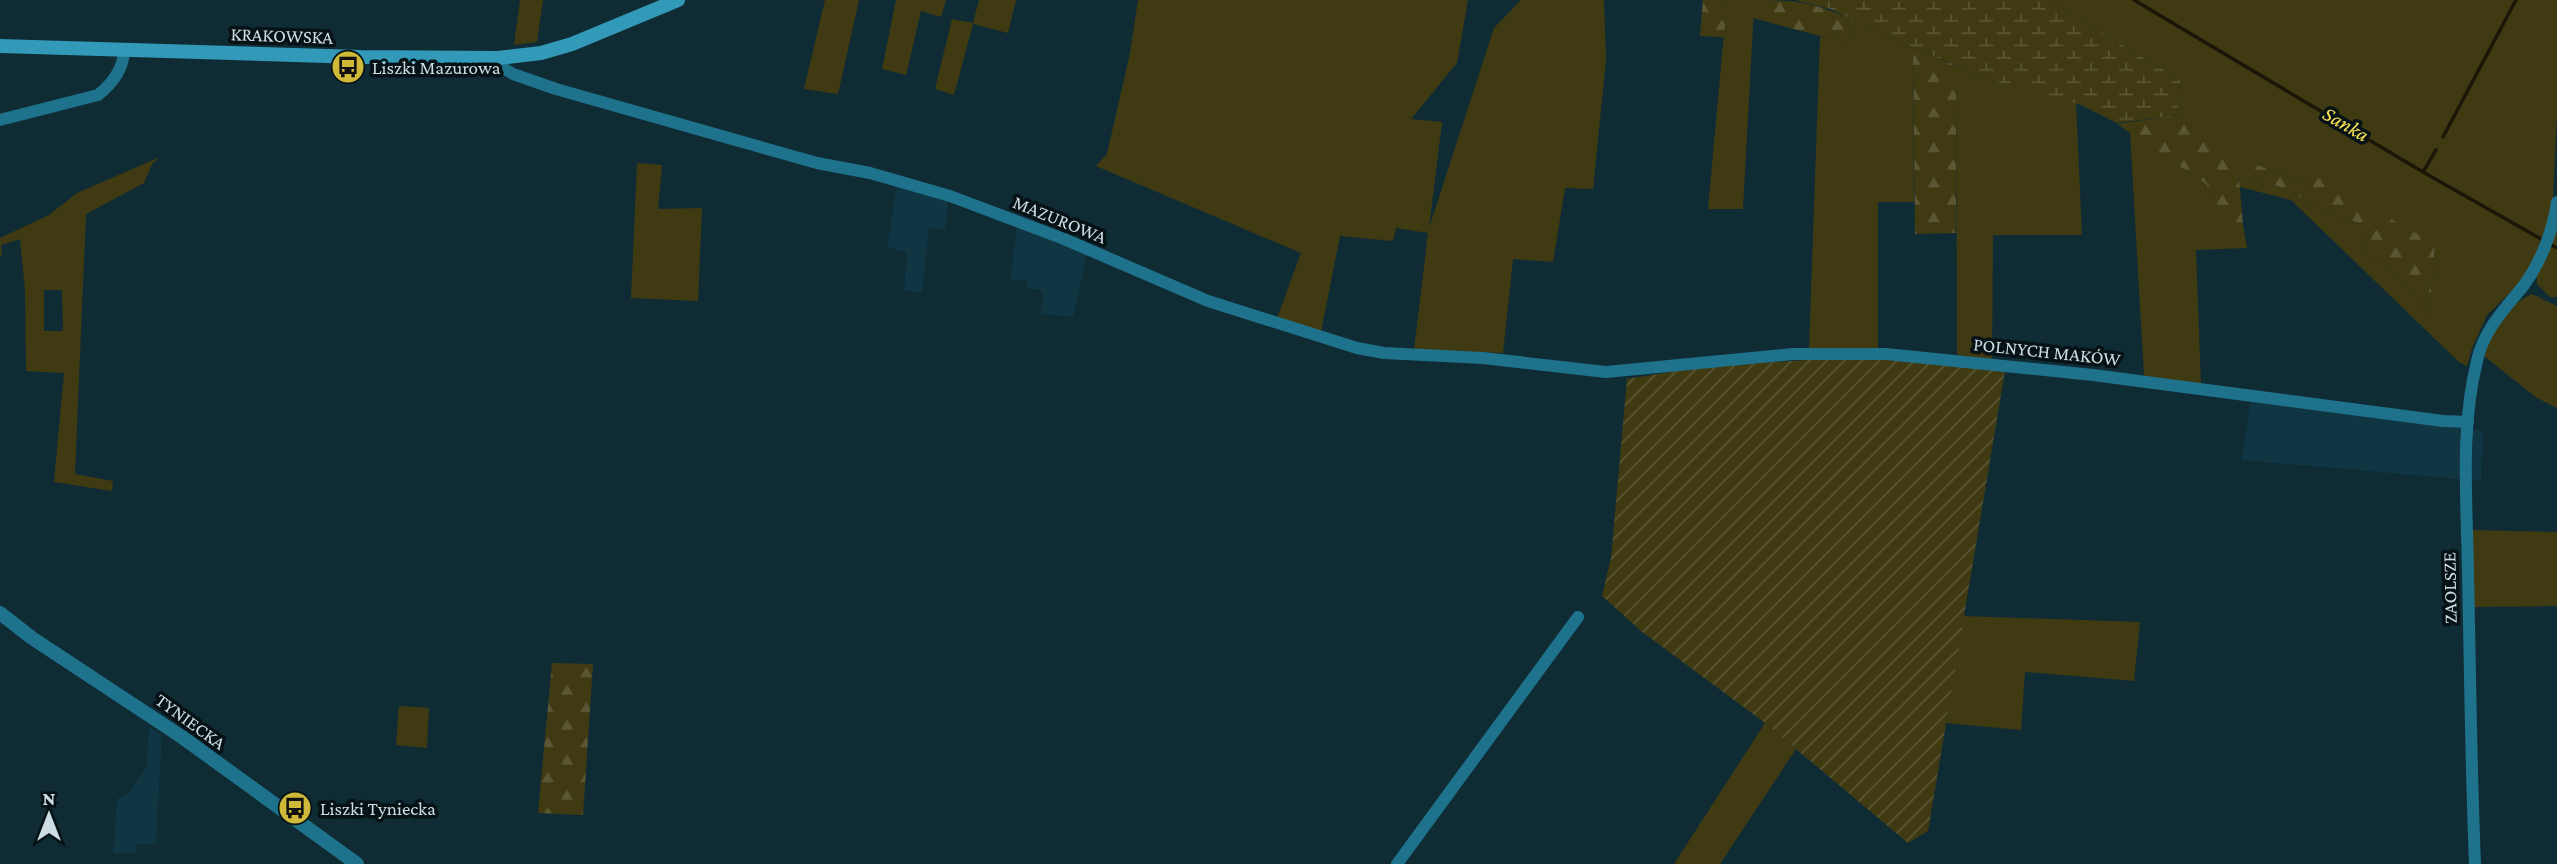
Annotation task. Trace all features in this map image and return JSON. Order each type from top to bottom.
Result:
[{"type":"main road","name":"KRAKOWSKA","points":[[0,46],[359,57],[498,58],[541,53],[572,44],[678,0]]},
{"type":"street","points":[[0,120],[98,95],[118,73],[124,49]]},
{"type":"street","name":"MAZUROWA","points":[[498,58],[500,66],[513,74],[556,89],[817,163],[870,173],[950,196],[1064,239],[1208,301],[1357,348],[1483,358],[1578,370],[1620,371]]},
{"type":"street","name":"ZAOLSZE","points":[[2475,864],[2466,486],[2468,422],[2478,357],[2497,317],[2525,283],[2539,259],[2551,229],[2557,202]]},
{"type":"street","name":"POLNYCH MAKÓW","points":[[1620,371],[1693,362],[1793,355],[1886,354],[2093,375],[2442,421],[2468,422]]},
{"type":"street","name":"TYNIECKA","points":[[0,613],[32,638],[161,722],[357,864]]},
{"type":"street","points":[[1397,864],[1578,617]]},
{"type":"shaded area","points":[[897,184],[948,200],[945,230],[929,228],[922,293],[904,290],[907,252],[887,247]]},
{"type":"shaded area","points":[[1017,227],[1087,254],[1073,317],[1041,314],[1043,291],[1026,288],[1027,281],[1010,279]]},
{"type":"shaded area","points":[[2250,401],[2483,431],[2481,481],[2242,460]]},
{"type":"shaded area","points":[[149,727],[162,736],[156,844],[137,844],[136,853],[113,853],[117,799],[130,792],[146,767]]},
{"type":"green space","points":[[520,0],[543,0],[537,42],[514,45]]},
{"type":"green space","points":[[825,0],[859,0],[838,94],[804,89]]},
{"type":"green space","points":[[896,0],[946,0],[941,17],[921,11],[906,75],[882,69]]},
{"type":"green space","points":[[979,0],[1016,0],[1008,33],[973,24],[954,95],[935,89],[952,19],[973,23]]},
{"type":"green space","points":[[1138,0],[1468,0],[1457,63],[1411,119],[1442,122],[1429,228],[1494,28],[1521,0],[1604,0],[1606,60],[1593,189],[1565,188],[1553,262],[1513,259],[1503,353],[1414,350],[1428,233],[1396,228],[1393,241],[1340,236],[1321,332],[1276,321],[1301,253],[1096,166],[1107,154],[1130,53]]},
{"type":"green space","points":[[1703,0],[1727,0],[1724,37],[1700,36]]},
{"type":"green space","points":[[1727,0],[1746,0],[1754,7],[1743,209],[1708,209]]},
{"type":"green space","points":[[1746,0],[1776,0],[1815,5],[1855,22],[1849,41],[1820,36],[1753,18],[1753,7]]},
{"type":"green space","points":[[1795,0],[2049,0],[2180,80],[2177,115],[2117,123],[2081,105],[1987,79],[1831,9]]},
{"type":"green space","points":[[2049,0],[2557,0],[2557,113],[2553,198],[2547,227],[2536,257],[2517,286],[2487,315],[2467,366],[2460,363],[2291,200],[2240,187],[2239,177],[2285,188],[2319,209],[2359,223],[2365,252],[2404,281],[2429,316],[2435,244],[2310,185],[2251,163],[2177,115],[2180,80]]},
{"type":"green space","points":[[1855,22],[1913,47],[1914,202],[1878,202],[1878,349],[1809,350],[1820,36],[1849,41]]},
{"type":"green space","points":[[1913,47],[1956,66],[1956,233],[1915,234]]},
{"type":"green space","points":[[1956,66],[1987,79],[2076,103],[2082,235],[1993,235],[1992,361],[1957,355]]},
{"type":"green space","points":[[2177,115],[2252,163],[2309,185],[2319,178],[2435,244],[2429,316],[2404,281],[2365,252],[2359,223],[2319,209],[2285,188],[2239,177],[2243,225],[2224,225],[2206,184],[2117,124]]},
{"type":"green space","points":[[2130,132],[2206,184],[2224,224],[2243,225],[2247,248],[2196,250],[2201,385],[2144,376]]},
{"type":"green space","points":[[160,157],[152,164],[144,183],[86,214],[75,474],[113,481],[112,491],[54,482],[64,373],[26,371],[25,290],[20,239],[1,245],[0,256],[0,238],[49,215],[77,193]],"holes":[[[44,290],[62,290],[63,331],[44,331]]]},
{"type":"green space","points":[[637,163],[662,165],[658,209],[702,208],[698,301],[631,298]]},
{"type":"green space","points":[[2557,225],[2557,297],[2550,297],[2537,284],[2537,275]]},
{"type":"green space","points":[[2532,294],[2557,306],[2557,408],[2537,398],[2484,356],[2502,319],[2515,305]]},
{"type":"green space","points":[[1837,358],[1884,359],[2005,371],[1928,831],[1908,843],[1765,723],[1641,631],[1602,596],[1611,558],[1627,379],[1700,367]]},
{"type":"green space","points":[[2472,530],[2557,532],[2557,606],[2474,607]]},
{"type":"green space","points":[[1963,616],[2140,622],[2134,681],[2025,672],[2021,730],[1946,723]]},
{"type":"green space","points":[[552,663],[593,664],[583,815],[538,813]]},
{"type":"green space","points":[[399,706],[429,708],[427,748],[396,745]]},
{"type":"green space","points":[[1765,723],[1796,749],[1720,864],[1674,864]]},
{"type":"waterway","name":"Sanka","points":[[2134,0],[2543,240]]},
{"type":"waterway","points":[[2443,137],[2516,0]]},
{"type":"waterway","points":[[2423,172],[2436,150]]},
{"type":"waterway","name":"Sanka","points":[[2549,244],[2557,248]]},
{"type":"place","name":"Liszki Mazurowa","points":[[348,67]]},
{"type":"place","name":"Liszki Tyniecka","points":[[295,808]]}]
